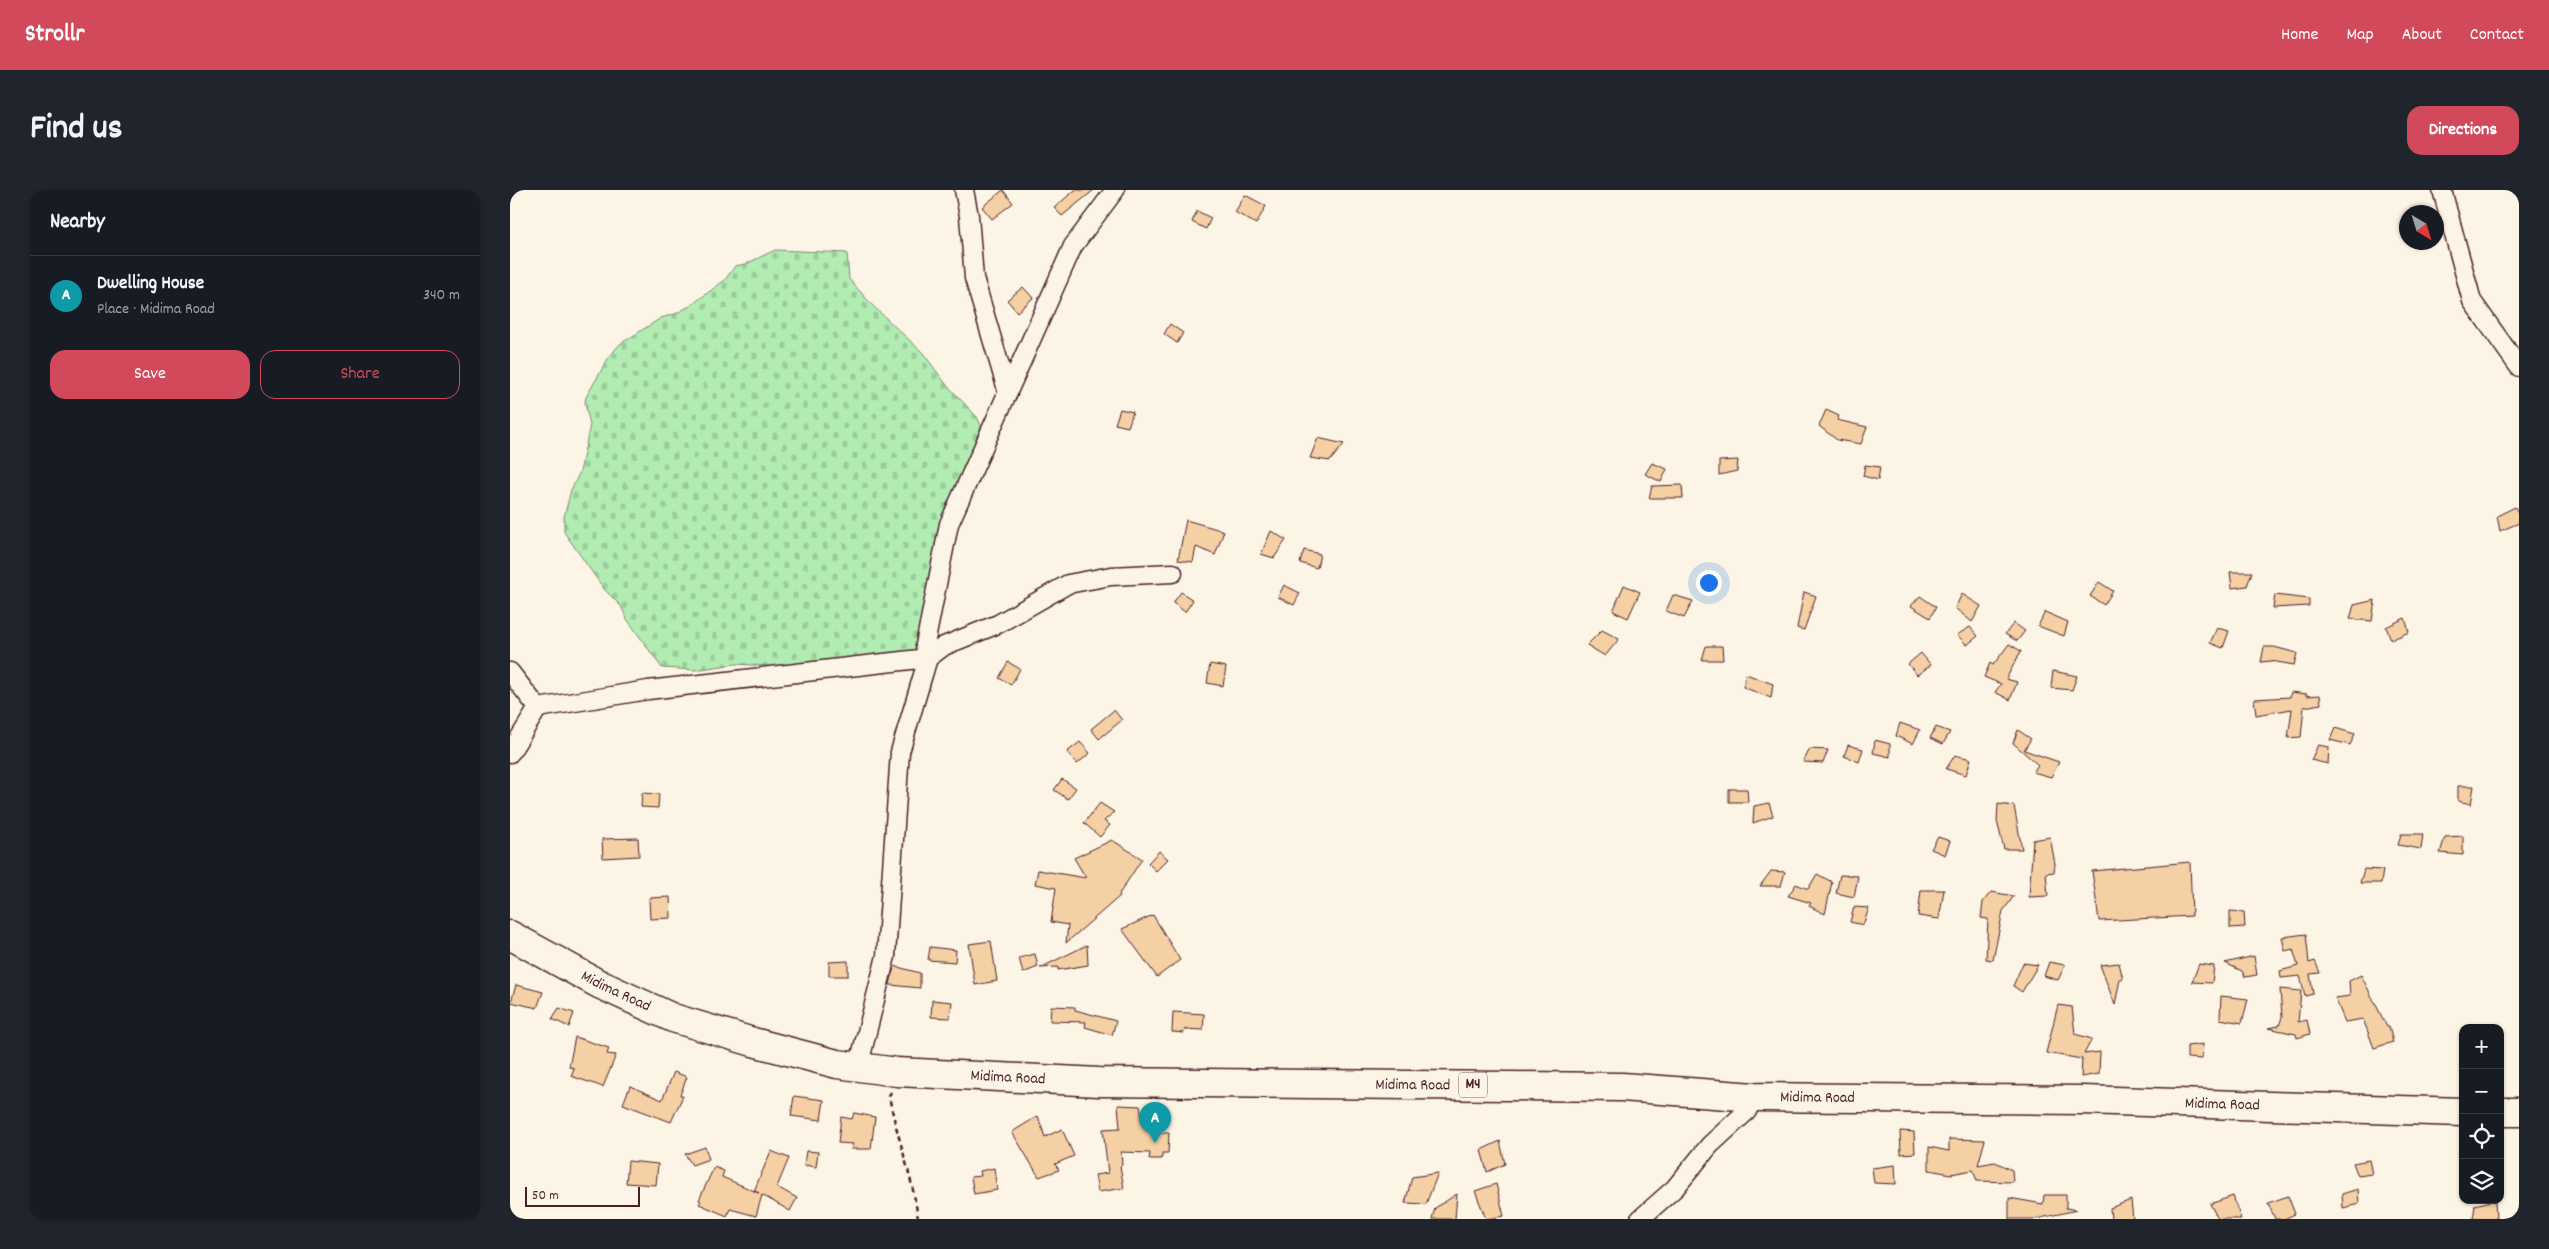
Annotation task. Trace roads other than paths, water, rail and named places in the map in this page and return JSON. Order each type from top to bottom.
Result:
[{"type":"main road","name":"Midima Road","points":[[510,935],[599,984],[673,1018],[753,1042],[858,1068],[897,1072],[1099,1082],[1622,1087],[1754,1098],[2083,1100],[2459,1112]]},
{"type":"main road","points":[[2504,1112],[2519,1112]]},
{"type":"street","points":[[964,190],[969,216],[974,278],[1008,393]]},
{"type":"street","points":[[858,1068],[886,956],[900,752],[928,658],[925,645],[948,524],[1073,246],[1115,190]]},
{"type":"street","points":[[2442,190],[2472,301],[2519,367]]},
{"type":"street","points":[[510,753],[538,708],[648,690],[928,658],[944,646],[998,624],[1068,584],[1111,576],[1173,574]]},
{"type":"street","points":[[510,672],[538,708]]},
{"type":"street","points":[[1640,1219],[1675,1188],[1710,1145],[1747,1111],[1754,1098]]},
{"type":"place","name":"Dwelling House","points":[[1155,1143]]}]
